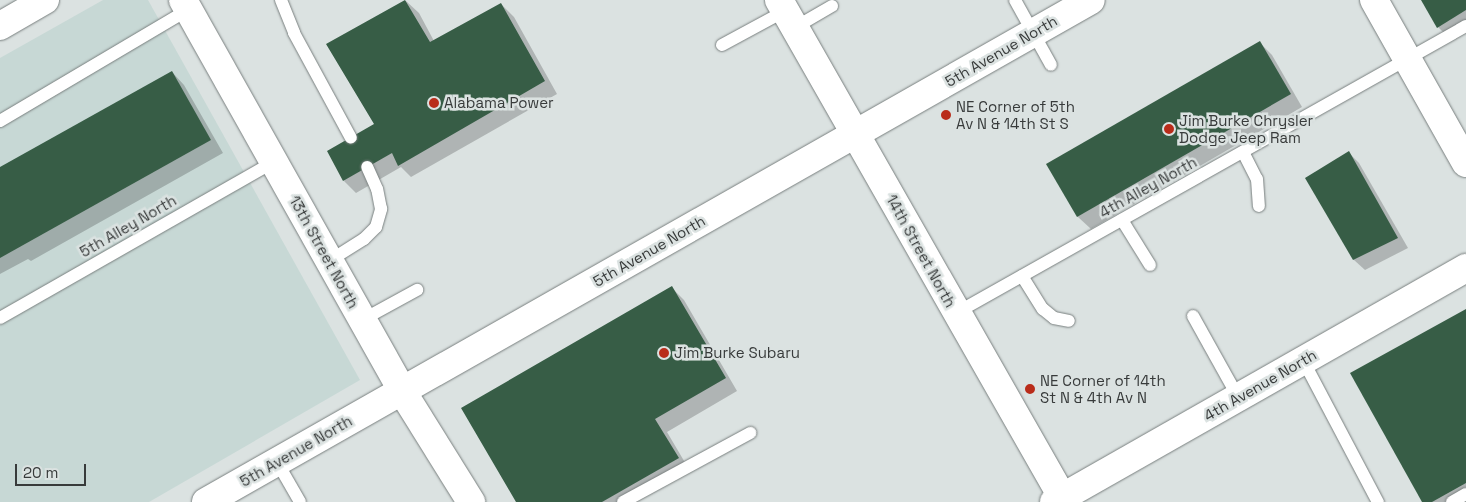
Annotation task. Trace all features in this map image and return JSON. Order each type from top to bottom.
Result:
[{"type":"street","points":[[0,26],[45,0]]},
{"type":"street","name":"5th Avenue North","points":[[206,502],[1091,0]]},
{"type":"street","points":[[1374,0],[1466,163]]},
{"type":"street","name":"13th Street North","points":[[185,5],[402,391],[471,502]]},
{"type":"street","name":"14th Street North","points":[[786,13],[1061,500]]},
{"type":"street","name":"4th Avenue North","points":[[1061,500],[1466,268]]},
{"type":"lane","points":[[281,0],[294,33],[352,138]]},
{"type":"lane","points":[[1015,0],[1051,65]]},
{"type":"lane","points":[[0,121],[185,5]]},
{"type":"lane","points":[[722,45],[786,13],[832,6]]},
{"type":"lane","name":"4th Alley North","points":[[956,313],[1466,26]]},
{"type":"lane","points":[[1243,152],[1257,179],[1259,206]]},
{"type":"lane","name":"5th Alley North","points":[[0,318],[273,162]]},
{"type":"lane","points":[[329,261],[364,239],[376,227],[381,209],[378,189],[367,167]]},
{"type":"lane","points":[[1122,220],[1150,265]]},
{"type":"lane","points":[[1022,276],[1043,309],[1054,318],[1069,321]]},
{"type":"lane","points":[[362,320],[417,290]]},
{"type":"lane","points":[[1193,316],[1238,397]]},
{"type":"lane","points":[[1303,360],[1378,502]]},
{"type":"lane","points":[[623,502],[750,433]]},
{"type":"lane","points":[[277,462],[300,502]]},
{"type":"lane","points":[[1452,502],[1466,494]]},
{"type":"shaded area","points":[[103,0],[148,0],[360,380],[149,502],[0,502],[0,58]]},
{"type":"building","name":"Alabama Power","points":[[405,0],[430,42],[501,3],[545,81],[398,166],[392,153],[343,181],[327,151],[374,124],[326,44]]},
{"type":"building","points":[[1421,0],[1466,0],[1466,10],[1437,28]]},
{"type":"building","name":"Jim Burke Chrysler Dodge Jeep Ram","points":[[1260,41],[1291,94],[1077,217],[1046,164]]},
{"type":"building","points":[[172,71],[211,140],[0,258],[0,167]]},
{"type":"building","points":[[1349,151],[1398,238],[1353,260],[1305,178]]},
{"type":"building","points":[[672,286],[726,378],[655,419],[679,458],[602,502],[516,502],[461,408]]},
{"type":"building","points":[[1466,309],[1466,483],[1432,502],[1422,502],[1350,373]]},
{"type":"place","name":"Alabama Power","points":[[434,103]]},
{"type":"place","name":"NE Corner of 5th Av N & 14th St S","points":[[946,115]]},
{"type":"place","name":"Jim Burke Chrysler Dodge Jeep Ram","points":[[1169,129]]},
{"type":"place","name":"Jim Burke Subaru","points":[[664,353]]},
{"type":"place","name":"NE Corner of 14th St N & 4th Av N","points":[[1030,389]]}]
